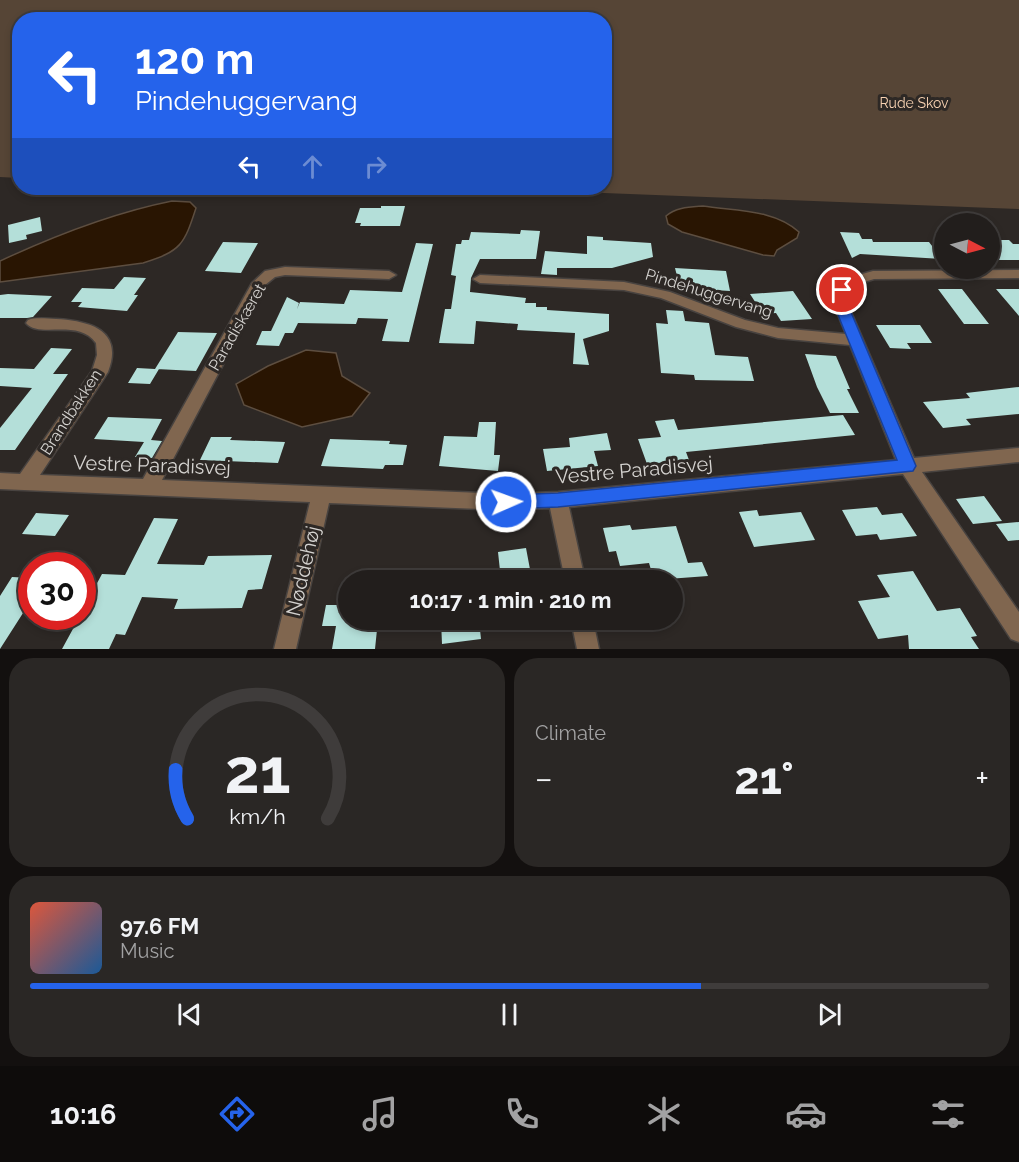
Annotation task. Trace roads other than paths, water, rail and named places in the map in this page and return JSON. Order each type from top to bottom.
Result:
[{"type":"street","name":"Paradiskæret","points":[[148,488],[259,283],[270,274],[285,271],[389,275]]},
{"type":"street","points":[[1019,274],[873,275],[853,281],[842,290],[841,305],[908,466],[1019,631]]},
{"type":"street","name":"Pindehuggervang","points":[[480,279],[624,285],[665,295],[741,324],[778,333],[854,340]]},
{"type":"street","name":"Brandbakken","points":[[25,482],[100,372],[106,352],[99,335],[84,326],[33,323]]},
{"type":"street","name":"Vestre Paradisvej","points":[[0,480],[506,502],[558,500],[1019,455]]},
{"type":"street","name":"Nøddehøj","points":[[285,649],[321,494]]},
{"type":"street","points":[[558,500],[573,570]]},
{"type":"street","points":[[584,630],[588,649]]},
{"type":"park label","name":"Rude Skov","points":[[914,103]]}]
